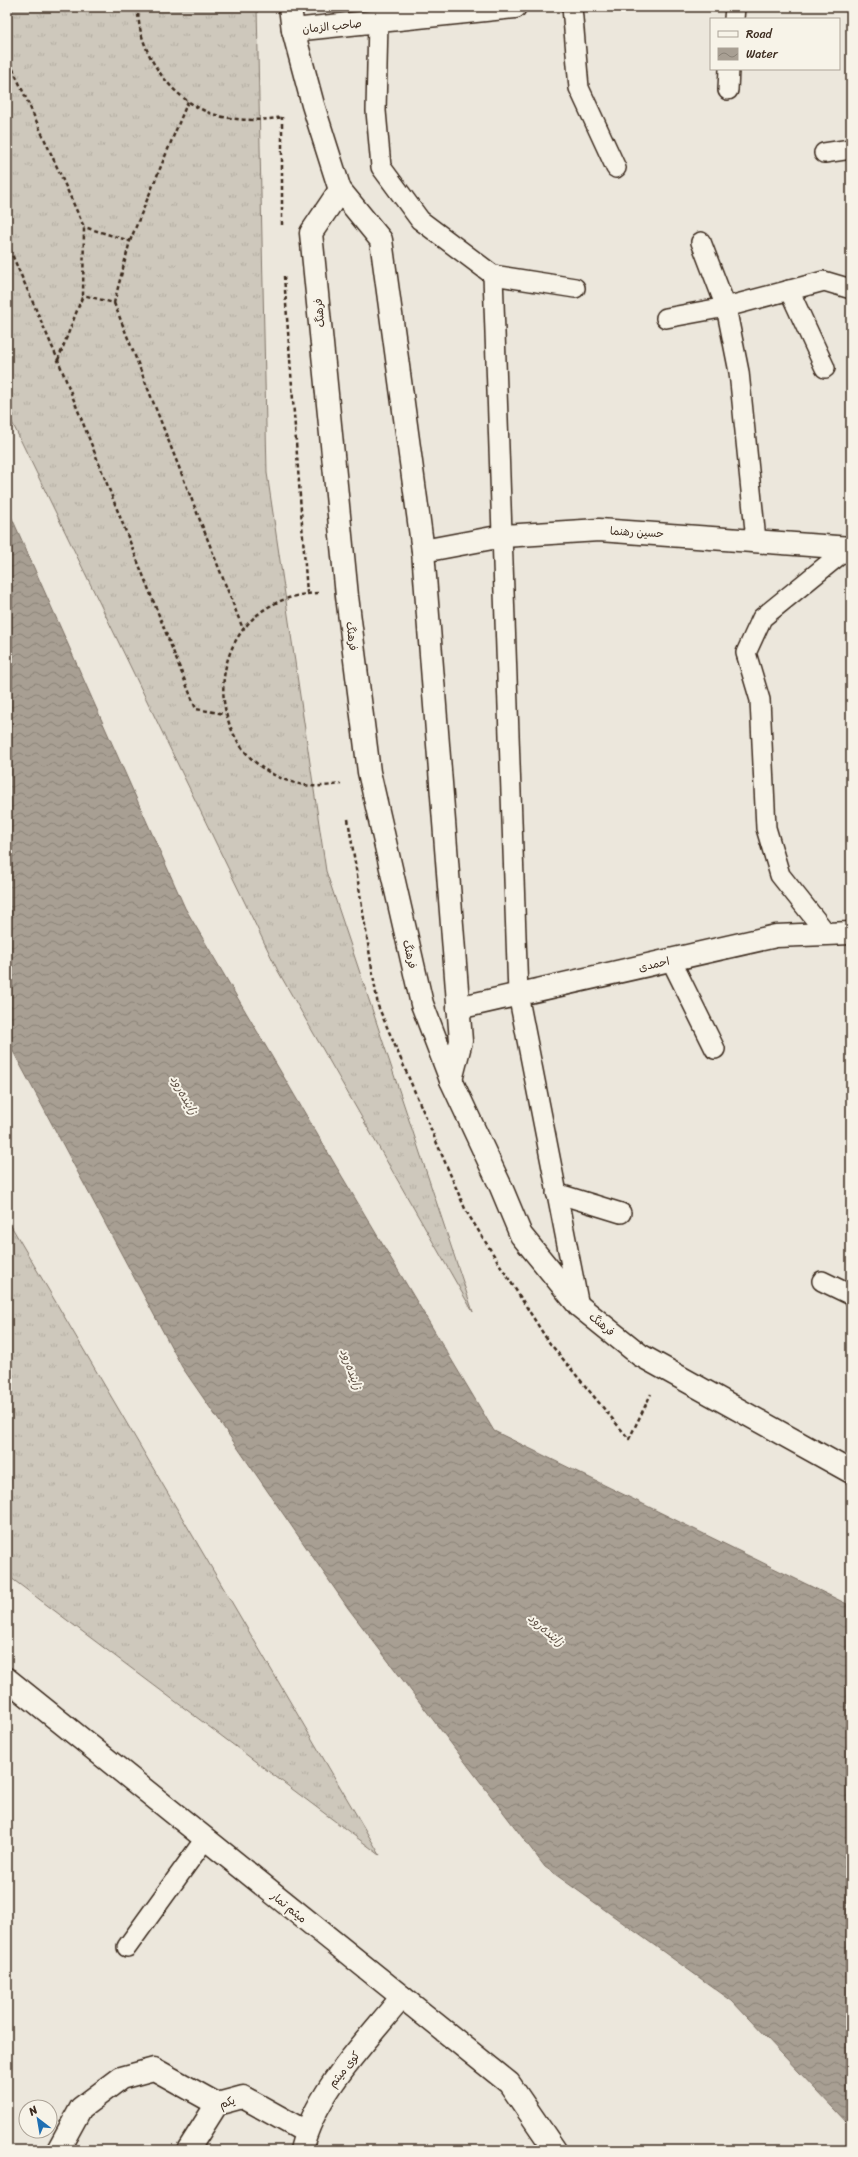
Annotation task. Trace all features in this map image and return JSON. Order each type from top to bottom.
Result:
[{"type":"street","points":[[290,7],[293,30],[313,105],[340,190],[381,240],[423,551],[461,1041],[450,1080]]},
{"type":"street","name":"صاحب الزمان","points":[[293,30],[515,7]]},
{"type":"street","name":"فرهنگ","points":[[340,190],[311,233],[347,596],[369,772],[422,1004],[450,1080],[501,1187],[521,1236],[580,1306],[640,1355],[851,1472]]},
{"type":"street","name":"حسین رهنما","points":[[423,551],[503,536],[599,530],[756,540],[850,548]]},
{"type":"street","name":"احمدی","points":[[458,1008],[776,936],[851,933]]},
{"type":"street","name":"میثم تمار","points":[[8,1682],[509,2083],[556,2150]]},
{"type":"street","name":"کوی میثم","points":[[303,2141],[328,2089],[402,1997]]},
{"type":"street","points":[[58,2150],[81,2108],[121,2078],[154,2069],[217,2104]]},
{"type":"street","name":"یکم","points":[[188,2150],[217,2104],[242,2097],[303,2141]]},
{"type":"lane","points":[[572,7],[579,88],[616,168]]},
{"type":"lane","points":[[734,7],[734,18]]},
{"type":"lane","points":[[378,21],[376,111],[380,167],[420,220],[493,275],[575,288]]},
{"type":"lane","points":[[728,90],[729,70]]},
{"type":"lane","points":[[824,153],[851,149]]},
{"type":"lane","points":[[701,242],[726,307],[739,372],[756,540]]},
{"type":"lane","points":[[493,275],[518,994],[556,1193],[580,1306]]},
{"type":"lane","points":[[666,318],[726,307],[824,281],[851,289]]},
{"type":"lane","points":[[789,290],[825,368]]},
{"type":"lane","points":[[827,934],[780,875],[766,828],[760,700],[746,653],[762,618],[850,548]]},
{"type":"lane","points":[[671,960],[715,1049]]},
{"type":"lane","points":[[556,1193],[621,1213]]},
{"type":"lane","points":[[822,1281],[851,1295]]},
{"type":"lane","points":[[127,1947],[205,1839]]},
{"type":"path","points":[[138,7],[144,44],[162,76],[188,101],[218,116],[250,121],[282,117],[313,105]]},
{"type":"path","points":[[7,56],[84,227],[83,295],[58,360]]},
{"type":"path","points":[[188,101],[130,241],[114,303],[243,629]]},
{"type":"path","points":[[282,117],[282,233]]},
{"type":"path","points":[[84,227],[130,241]]},
{"type":"path","points":[[7,243],[58,360],[196,709],[225,714]]},
{"type":"path","points":[[283,272],[306,593]]},
{"type":"path","points":[[83,295],[114,303]]},
{"type":"path","points":[[347,596],[327,592],[306,593],[283,600],[261,612],[243,629],[228,655],[222,684],[225,714],[237,741],[257,764],[282,779],[312,786],[342,784],[369,772]]},
{"type":"green space","points":[[7,7],[257,7],[267,473],[326,871],[473,1312],[278,971],[7,412]]},
{"type":"green space","points":[[7,1219],[380,1855],[7,1575]]},
{"type":"water","name":"زاینده‌رود","points":[[7,507],[185,908],[337,1168],[494,1431],[851,1606],[851,2127],[732,2001],[545,1867],[348,1608],[182,1367],[7,1040]]}]
